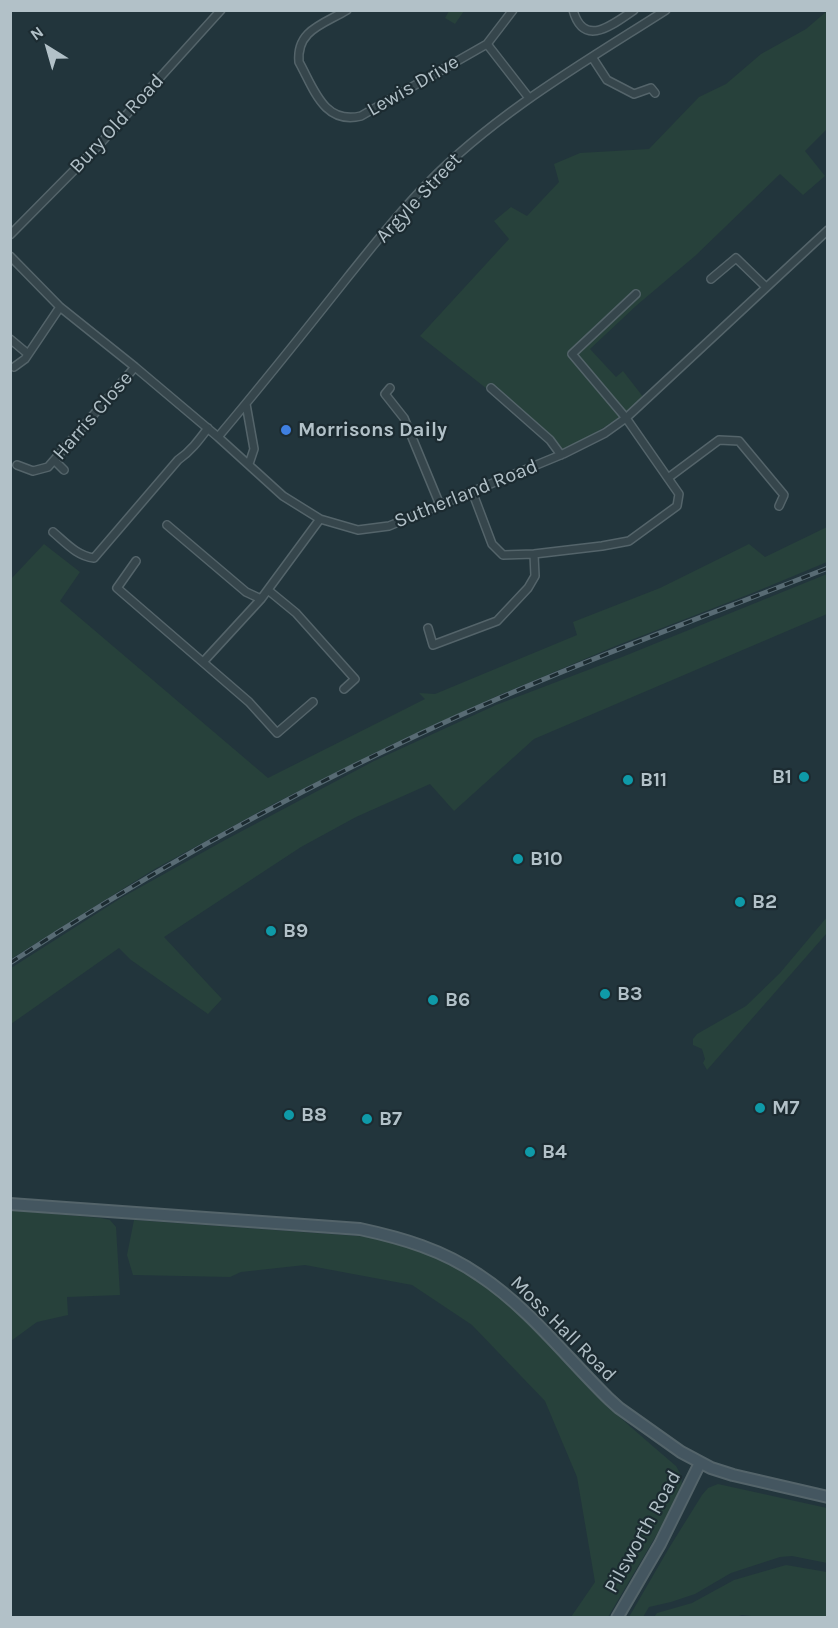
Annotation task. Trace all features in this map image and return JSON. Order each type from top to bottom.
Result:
[{"type":"street","name":"Bury Old Road","points":[[10,235],[99,145],[221,10]]},
{"type":"street","points":[[292,38],[301,42],[313,30],[347,10]]},
{"type":"street","name":"Lewis Drive","points":[[301,42],[299,62],[317,94],[327,109],[345,119],[361,116],[487,44],[513,10]]},
{"type":"street","points":[[573,10],[580,26],[597,32],[634,10]]},
{"type":"street","name":"Argyle Street","points":[[218,437],[389,226],[427,184],[486,131],[529,98],[666,10]]},
{"type":"street","points":[[487,44],[529,98]]},
{"type":"street","points":[[592,57],[607,80],[634,94],[651,88],[655,93]]},
{"type":"street","name":"Sutherland Road","points":[[10,256],[60,307],[208,428],[283,496],[320,519],[358,530],[389,526],[581,447],[605,433],[626,418],[828,230]]},
{"type":"street","points":[[711,279],[736,258],[766,287]]},
{"type":"street","points":[[472,491],[492,544],[503,555],[534,554],[629,541],[677,506],[679,494],[668,478],[626,418],[572,354],[636,294]]},
{"type":"street","points":[[14,367],[25,359],[60,307]]},
{"type":"street","points":[[10,339],[28,354]]},
{"type":"street","name":"Harris Close","points":[[17,465],[33,471],[48,467],[135,367]]},
{"type":"street","points":[[390,388],[385,394],[404,418],[440,505]]},
{"type":"street","points":[[491,388],[549,440],[561,455]]},
{"type":"street","points":[[246,404],[254,449],[249,464]]},
{"type":"street","points":[[53,532],[75,551],[86,557],[94,558],[208,428]]},
{"type":"street","points":[[668,478],[719,440],[739,441],[784,495],[779,506]]},
{"type":"street","points":[[55,461],[64,470]]},
{"type":"street","points":[[204,661],[261,599],[320,519]]},
{"type":"street","points":[[167,525],[246,592],[261,599]]},
{"type":"street","points":[[428,628],[434,645],[497,621],[528,588],[535,576],[534,554]]},
{"type":"street","points":[[136,561],[117,588],[204,661],[249,702],[278,733],[313,702]]},
{"type":"street","points":[[268,590],[296,613],[355,679],[344,689]]},
{"type":"street","name":"Moss Hall Road","points":[[10,1204],[360,1229],[423,1246],[470,1269],[502,1292],[527,1314],[592,1383],[619,1408],[676,1449],[722,1472],[828,1497]]},
{"type":"street","name":"Pilsworth Road","points":[[616,1617],[660,1544],[700,1463]]},
{"type":"green space","points":[[449,11],[464,11],[455,24],[445,18]]},
{"type":"green space","points":[[827,11],[827,129],[805,151],[825,176],[803,195],[780,174],[695,256],[590,349],[616,377],[623,371],[644,398],[624,414],[580,442],[556,453],[487,389],[420,336],[509,239],[494,221],[511,207],[527,216],[559,182],[554,164],[580,153],[649,149],[699,97],[726,84],[761,54],[806,29]]},
{"type":"green space","points":[[827,527],[827,562],[613,647],[495,697],[393,744],[277,802],[153,870],[11,959],[11,579],[44,544],[80,572],[60,601],[268,778],[425,699],[419,693],[435,694],[577,635],[573,622],[660,588],[749,544],[765,557]]},
{"type":"green space","points":[[827,574],[827,614],[534,739],[454,811],[430,784],[356,817],[301,847],[164,937],[222,999],[208,1014],[131,960],[119,948],[11,1024],[11,968],[121,898],[225,840],[374,761],[496,705]]},
{"type":"green space","points":[[827,917],[827,933],[707,1070],[703,1063],[705,1059],[702,1049],[693,1045],[693,1039],[697,1034],[746,1006],[780,973]]},
{"type":"green space","points":[[11,1210],[110,1220],[116,1227],[120,1295],[67,1297],[68,1315],[37,1322],[11,1341]]},
{"type":"green space","points":[[134,1220],[371,1237],[439,1259],[461,1269],[496,1293],[527,1322],[596,1395],[676,1466],[681,1475],[682,1485],[673,1507],[608,1617],[571,1617],[595,1582],[577,1477],[545,1401],[472,1325],[412,1285],[305,1265],[241,1272],[230,1277],[133,1275],[127,1255]]},
{"type":"green space","points":[[718,1484],[827,1508],[827,1563],[792,1556],[780,1557],[731,1573],[695,1594],[649,1607],[643,1617],[629,1617],[702,1495],[708,1488]]},
{"type":"green space","points":[[786,1565],[827,1572],[827,1617],[769,1618],[742,1615],[733,1618],[654,1617],[657,1613],[692,1603],[734,1580]]},
{"type":"railway","points":[[10,963],[106,902],[204,845],[303,791],[405,741],[562,672],[828,568]]},
{"type":"place","name":"Morrisons Daily","points":[[286,430]]},
{"type":"place","name":"B1","points":[[804,777]]},
{"type":"place","name":"B11","points":[[628,780]]},
{"type":"place","name":"B10","points":[[518,859]]},
{"type":"place","name":"B2","points":[[740,902]]},
{"type":"place","name":"B9","points":[[271,931]]},
{"type":"place","name":"B3","points":[[605,994]]},
{"type":"place","name":"B6","points":[[433,1000]]},
{"type":"place","name":"M7","points":[[760,1108]]},
{"type":"place","name":"B8","points":[[289,1115]]},
{"type":"place","name":"B7","points":[[367,1119]]},
{"type":"place","name":"B4","points":[[530,1152]]}]
